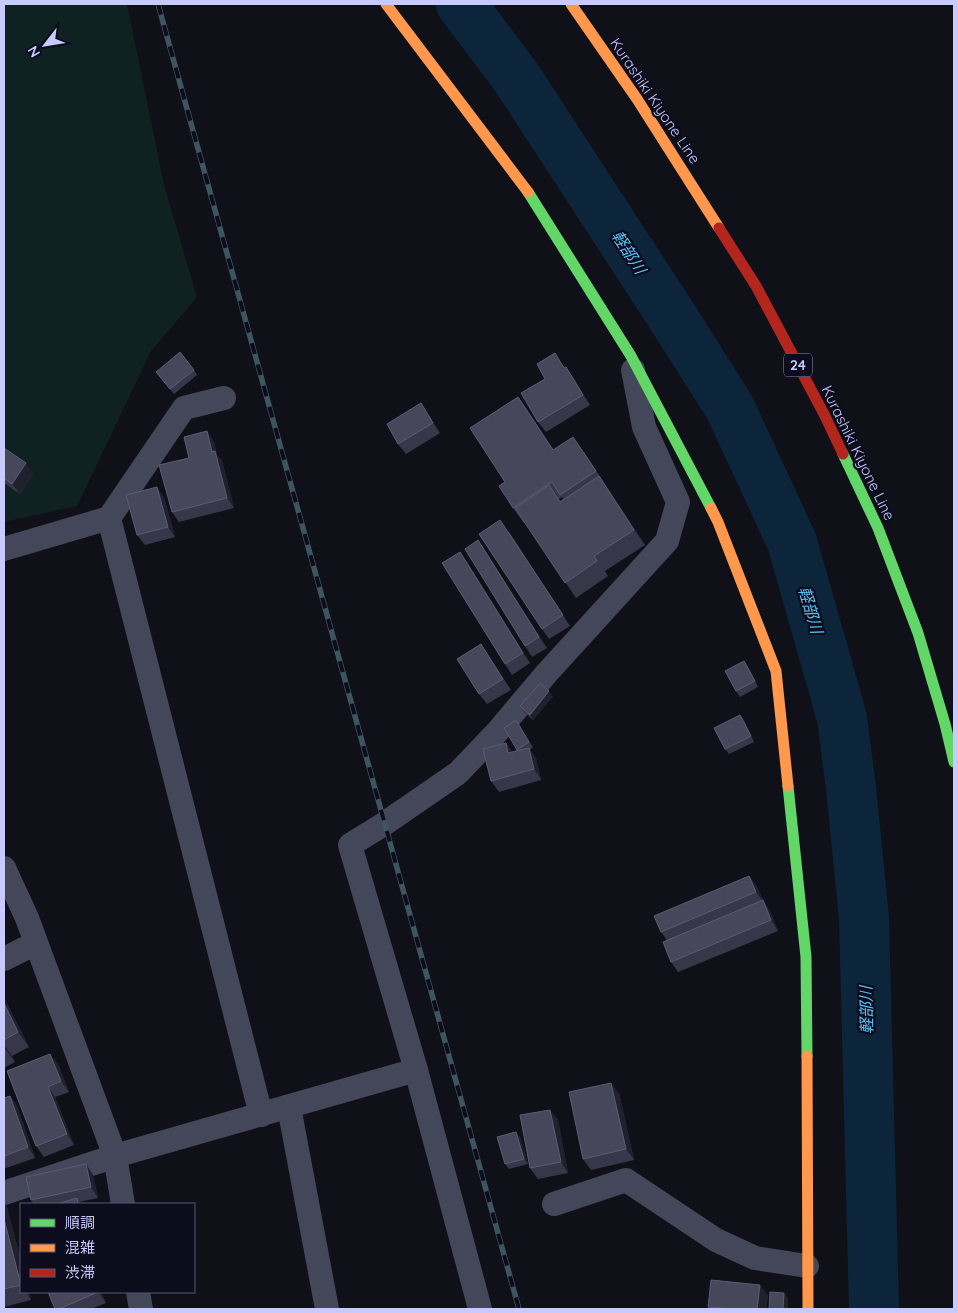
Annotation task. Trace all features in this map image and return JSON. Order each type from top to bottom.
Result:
[{"type":"street","points":[[386,4],[527,190],[631,356],[718,522],[776,671],[806,957],[806,1266],[808,1309]]},
{"type":"street","name":"Kurashiki Kiyone Line","points":[[571,4],[637,98],[756,286],[824,414],[878,528],[918,633],[945,724],[954,762]]},
{"type":"street","points":[[480,1309],[416,1070],[350,845],[384,824],[458,772],[498,731],[546,674],[667,541],[678,502],[644,427],[631,356]]},
{"type":"street","points":[[4,549],[109,518],[184,408],[224,398]]},
{"type":"street","points":[[109,518],[261,1115]]},
{"type":"street","points":[[4,868],[27,918],[115,1156],[123,1203]]},
{"type":"street","points":[[4,959],[36,944]]},
{"type":"street","points":[[4,1193],[115,1156],[416,1070]]},
{"type":"street","points":[[290,1107],[327,1309]]},
{"type":"street","points":[[554,1204],[626,1180],[716,1240],[754,1258],[806,1266]]},
{"type":"street","points":[[138,1293],[141,1309]]},
{"type":"green space","points":[[4,4],[127,4],[164,185],[197,297],[151,351],[77,506],[4,522]]},
{"type":"building","points":[[180,352],[194,370],[170,389],[156,372]]},
{"type":"building","points":[[555,353],[583,395],[538,422],[521,393],[545,379],[537,364]]},
{"type":"building","points":[[518,397],[553,450],[573,437],[596,471],[560,495],[552,482],[513,508],[499,486],[505,482],[470,428]]},
{"type":"building","points":[[421,403],[433,423],[398,444],[387,424]]},
{"type":"building","points":[[207,431],[212,452],[215,451],[227,498],[172,512],[159,465],[189,458],[184,437]]},
{"type":"building","points":[[4,448],[26,463],[12,484],[4,478]]},
{"type":"building","points":[[599,476],[634,530],[594,556],[597,561],[565,583],[515,508],[549,485],[560,502]]},
{"type":"building","points":[[157,487],[168,527],[137,535],[126,495]]},
{"type":"building","points":[[500,520],[563,615],[542,629],[479,534]]},
{"type":"building","points":[[478,540],[539,637],[525,646],[465,549]]},
{"type":"building","points":[[460,552],[523,653],[505,664],[442,563]]},
{"type":"building","points":[[481,644],[503,679],[479,694],[457,659]]},
{"type":"building","points":[[744,661],[755,681],[736,691],[725,671]]},
{"type":"building","points":[[540,683],[549,691],[530,715],[520,706]]},
{"type":"building","points":[[740,715],[751,736],[725,749],[714,728]]},
{"type":"building","points":[[516,720],[529,742],[517,750],[504,728]]},
{"type":"building","points":[[506,743],[508,753],[529,748],[534,769],[491,781],[483,749]]},
{"type":"building","points":[[749,876],[756,892],[661,932],[654,916]]},
{"type":"building","points":[[763,900],[771,920],[671,962],[663,942]]},
{"type":"building","points":[[4,1003],[18,1032],[4,1040]]},
{"type":"building","points":[[50,1054],[61,1081],[48,1087],[67,1134],[36,1146],[7,1071]]},
{"type":"building","points":[[611,1083],[626,1149],[583,1159],[569,1092]]},
{"type":"building","points":[[10,1096],[28,1147],[4,1156],[4,1098]]},
{"type":"building","points":[[550,1110],[561,1162],[530,1168],[520,1115]]},
{"type":"building","points":[[516,1132],[524,1159],[505,1164],[497,1137]]},
{"type":"building","points":[[86,1164],[91,1187],[31,1200],[26,1177]]},
{"type":"building","points":[[77,1198],[78,1203],[60,1203]]},
{"type":"building","points":[[4,1219],[20,1285],[4,1289]]},
{"type":"building","points":[[711,1280],[760,1285],[757,1309],[708,1307]]},
{"type":"building","points":[[770,1292],[784,1293],[783,1309],[769,1309]]},
{"type":"building","points":[[48,1293],[96,1293],[59,1309],[55,1309]]},
{"type":"waterway","name":"軽部川","points":[[461,4],[516,77],[730,408],[792,542],[842,718],[851,788],[864,918],[874,1309]]},
{"type":"railway","points":[[158,4],[519,1309]]},
{"type":"traffic: fast","points":[[528,192],[631,356],[711,508]]},
{"type":"traffic: fast","points":[[843,454],[878,528],[918,633],[945,724],[954,762]]},
{"type":"traffic: fast","points":[[788,786],[806,957],[807,1056]]},
{"type":"traffic: slow","points":[[386,4],[528,192]]},
{"type":"traffic: slow","points":[[571,4],[637,99],[719,228]]},
{"type":"traffic: slow","points":[[711,508],[776,671],[788,786]]},
{"type":"traffic: slow","points":[[807,1056],[808,1309]]},
{"type":"traffic: jam","points":[[719,228],[756,286],[824,414],[843,454]]}]
